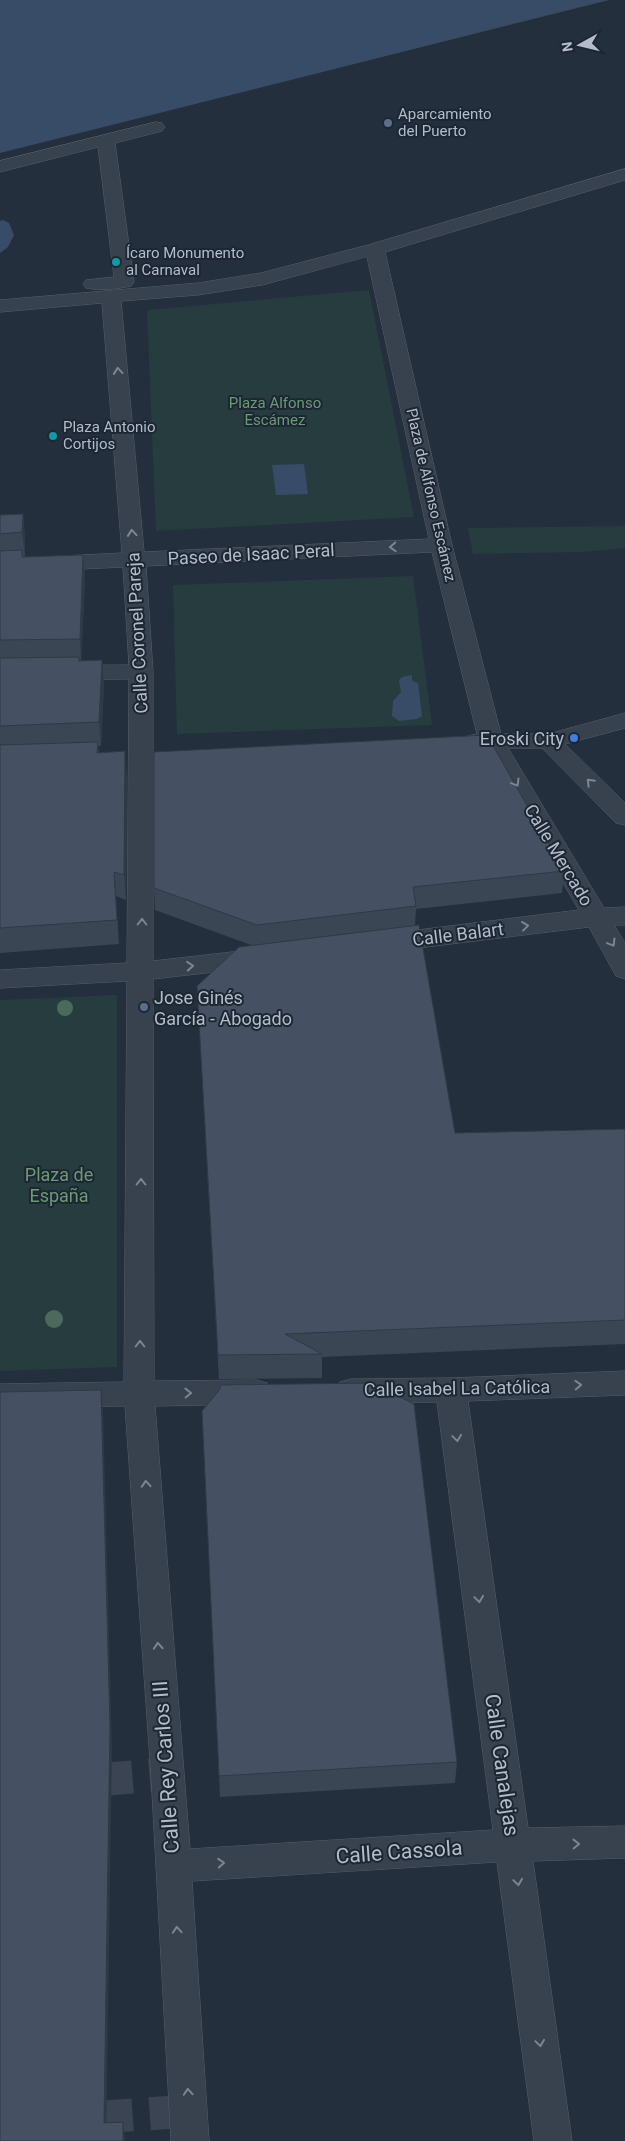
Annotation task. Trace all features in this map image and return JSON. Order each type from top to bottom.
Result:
[{"type":"street","points":[[0,167],[156,127]]},
{"type":"street","points":[[0,292],[124,282],[106,140]]},
{"type":"street","points":[[0,306],[198,289],[262,279],[375,249],[625,174]]},
{"type":"street","name":"Plaza de Alfonso Escámez","points":[[375,249],[442,545],[491,741]]},
{"type":"street","name":"Calle Coronel Pareja","points":[[111,296],[134,560],[141,672],[142,971]]},
{"type":"street","name":"Paseo de Isaac Peral","points":[[0,566],[442,545]]},
{"type":"street","points":[[0,673],[141,672]]},
{"type":"street","points":[[451,742],[548,741],[625,720]]},
{"type":"street","name":"Calle Mercado","points":[[491,741],[596,917],[625,970]]},
{"type":"street","points":[[548,741],[625,817]]},
{"type":"street","points":[[115,757],[166,755]]},
{"type":"street","name":"Calle Balart","points":[[360,946],[596,917],[625,916]]},
{"type":"street","points":[[0,979],[142,971],[281,956]]},
{"type":"street","points":[[139,1393],[142,971]]},
{"type":"street","name":"Calle Isabel La Católica","points":[[324,1391],[451,1390],[625,1383]]},
{"type":"street","name":"Calle Canalejas","points":[[451,1390],[553,2141]]},
{"type":"street","points":[[0,1396],[285,1392]]},
{"type":"street","name":"Calle Rey Carlos III","points":[[139,1393],[173,1866],[190,2141]]},
{"type":"street","name":"Calle Cassola","points":[[173,1866],[512,1845],[625,1842]]},
{"type":"green space","name":"Plaza Alfonso Escámez","points":[[369,290],[414,517],[156,531],[147,310]]},
{"type":"green space","points":[[625,526],[625,548],[581,552],[473,554],[468,528]]},
{"type":"green space","points":[[413,576],[432,725],[177,734],[173,585]]},
{"type":"green space","name":"Plaza de España","points":[[117,995],[117,1367],[0,1371],[0,1000]]},
{"type":"water","points":[[0,0],[609,0],[0,153]]},
{"type":"water","points":[[3,220],[9,223],[14,235],[8,247],[0,253],[0,221]]},
{"type":"water","points":[[304,464],[308,494],[276,495],[272,465]]},
{"type":"water","points":[[412,675],[412,681],[418,683],[422,716],[417,719],[399,721],[392,716],[393,701],[401,692],[399,680],[402,677]]},
{"type":"building","points":[[23,514],[22,532],[0,534],[0,515]]},
{"type":"building","points":[[22,550],[22,557],[83,555],[80,639],[0,640],[0,551]]},
{"type":"building","points":[[79,657],[79,661],[102,660],[99,722],[0,726],[0,658]]},
{"type":"building","points":[[487,735],[564,871],[413,887],[416,906],[257,925],[154,888],[154,752]]},
{"type":"building","points":[[98,742],[97,753],[125,751],[124,875],[114,872],[117,920],[0,928],[0,745]]},
{"type":"building","points":[[419,925],[455,1133],[625,1129],[625,1320],[285,1334],[322,1354],[218,1355],[197,986],[239,947]]},
{"type":"building","points":[[373,1383],[414,1404],[457,1762],[219,1776],[202,1411],[220,1389],[220,1385]]},
{"type":"building","points":[[101,1390],[110,1726],[104,2123],[123,2122],[123,2141],[0,2141],[0,1392]]},
{"type":"tunnel","points":[[0,1788],[168,1774]]},
{"type":"tunnel","points":[[0,2124],[189,2111]]},
{"type":"place","name":"Aparcamiento del Puerto","points":[[388,123]]},
{"type":"place","name":"Ícaro Monumento al Carnaval","points":[[116,262]]},
{"type":"place","name":"Plaza Antonio Cortijos","points":[[53,436]]},
{"type":"place","name":"Eroski City","points":[[574,738]]},
{"type":"place","name":"Jose Ginés García - Abogado","points":[[144,1007]]}]
